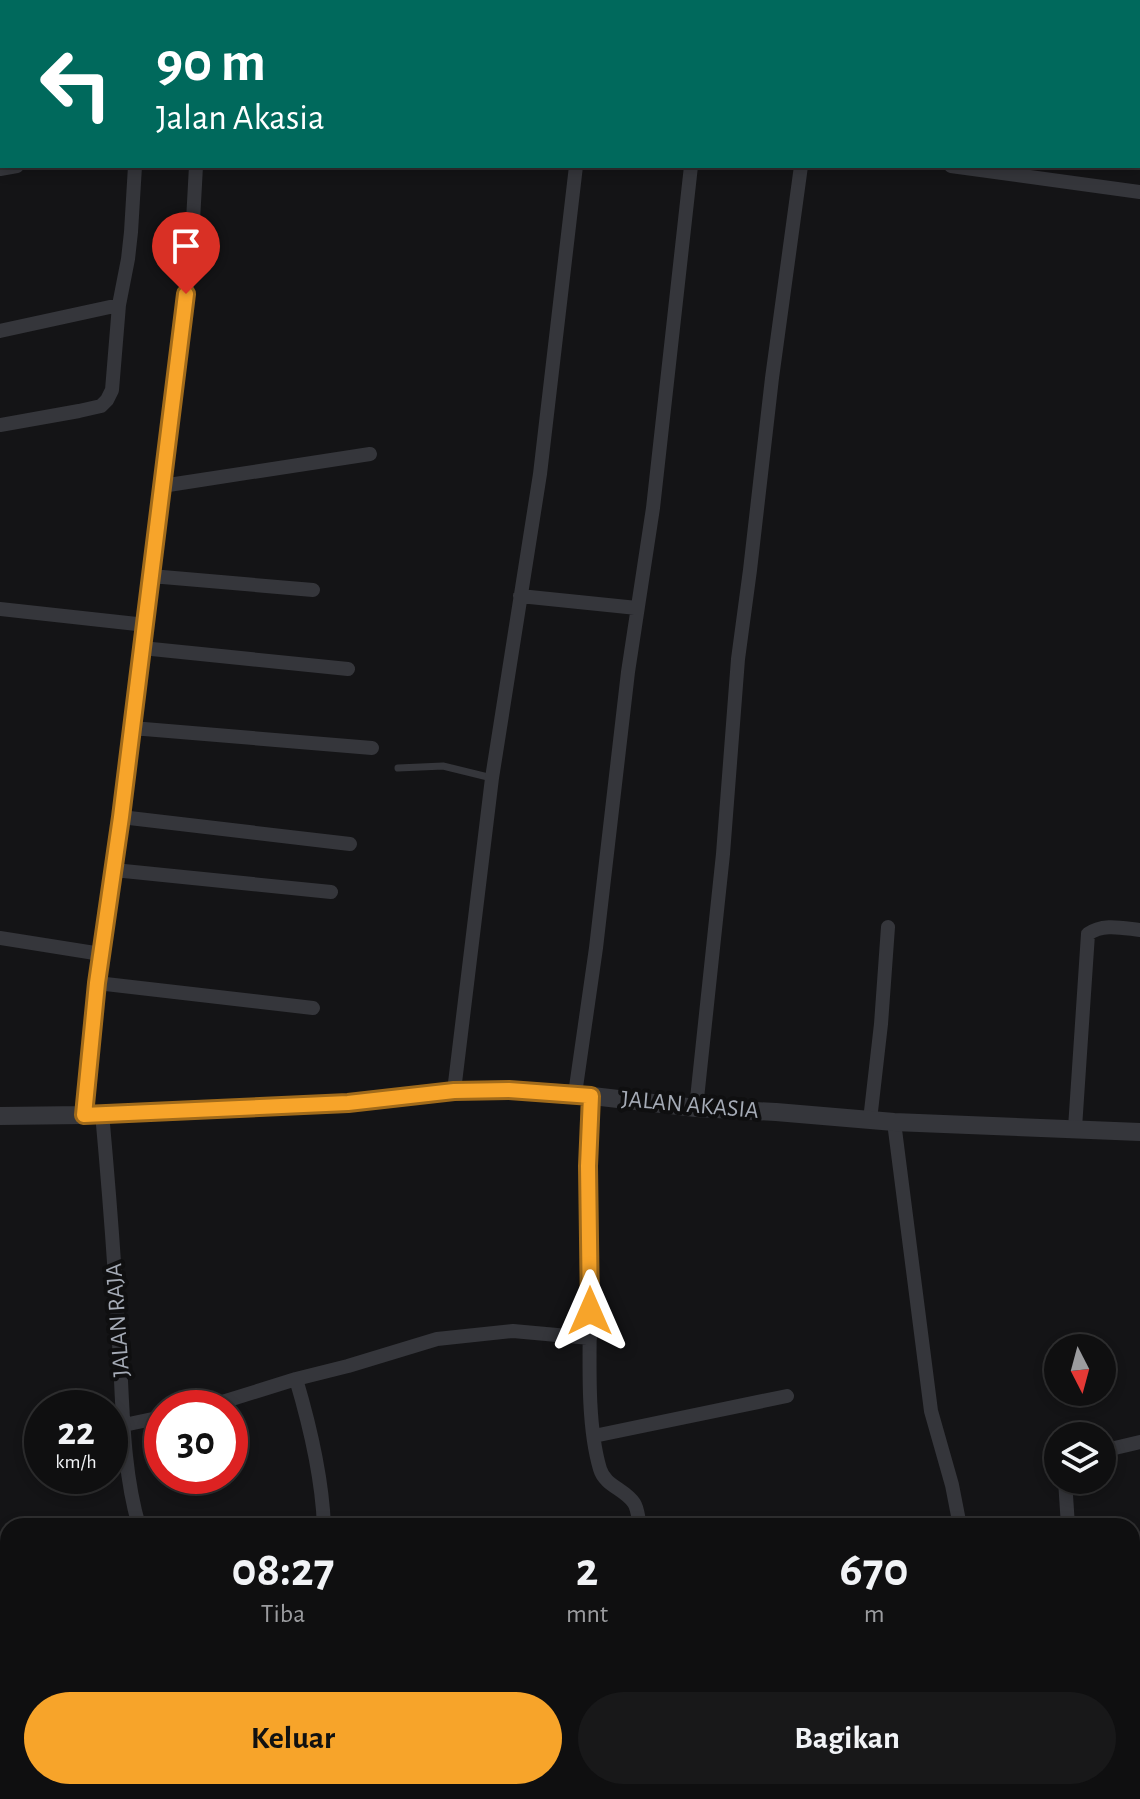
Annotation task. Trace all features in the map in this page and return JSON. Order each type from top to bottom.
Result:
[{"type":"street","points":[[0,425],[101,406],[107,400],[112,390],[119,305],[128,259],[135,168]]},
{"type":"street","name":"JALAN RAJA","points":[[122,1390],[116,1278],[93,1114],[97,983],[146,625],[191,254],[196,168]]},
{"type":"street","points":[[454,1091],[492,778],[540,474],[576,168]]},
{"type":"street","points":[[638,1518],[636,1506],[628,1495],[600,1472],[594,1436],[588,1166],[583,1095],[596,948],[637,608],[673,347],[691,168]]},
{"type":"street","points":[[696,1108],[723,854],[738,659],[801,168]]},
{"type":"street","points":[[966,168],[1140,192]]},
{"type":"street","points":[[0,331],[119,305]]},
{"type":"street","points":[[162,486],[370,454]]},
{"type":"street","points":[[151,576],[313,590]]},
{"type":"street","points":[[520,596],[637,608]]},
{"type":"street","points":[[0,609],[146,625]]},
{"type":"street","points":[[142,648],[348,669]]},
{"type":"street","points":[[132,728],[372,748]]},
{"type":"street","points":[[121,817],[350,844]]},
{"type":"street","points":[[114,870],[331,892]]},
{"type":"street","points":[[1075,1128],[1088,934],[1110,926],[1140,930]]},
{"type":"street","points":[[870,1120],[888,927]]},
{"type":"street","points":[[0,938],[101,954]]},
{"type":"street","points":[[97,983],[313,1008]]},
{"type":"street","name":"JALAN AKASIA","points":[[0,1116],[348,1103],[454,1091],[509,1090],[696,1108],[894,1122],[1140,1132]]},
{"type":"street","points":[[894,1122],[931,1411],[958,1518]]},
{"type":"street","points":[[248,1394],[437,1339],[513,1331],[590,1338]]},
{"type":"street","points":[[296,1379],[308,1421],[324,1518]]},
{"type":"street","points":[[594,1436],[787,1396]]},
{"type":"street","points":[[1116,1448],[1140,1442]]},
{"type":"street","name":"JALAN RAJA","points":[[128,1459],[137,1518]]},
{"type":"street","points":[[1066,1494],[1067,1518]]},
{"type":"lane","points":[[398,768],[443,766],[492,778]]},
{"type":"route","points":[[186,294],[146,625],[97,983],[84,1115],[348,1103],[454,1091],[509,1090],[591,1096],[588,1166],[590,1311]]}]
